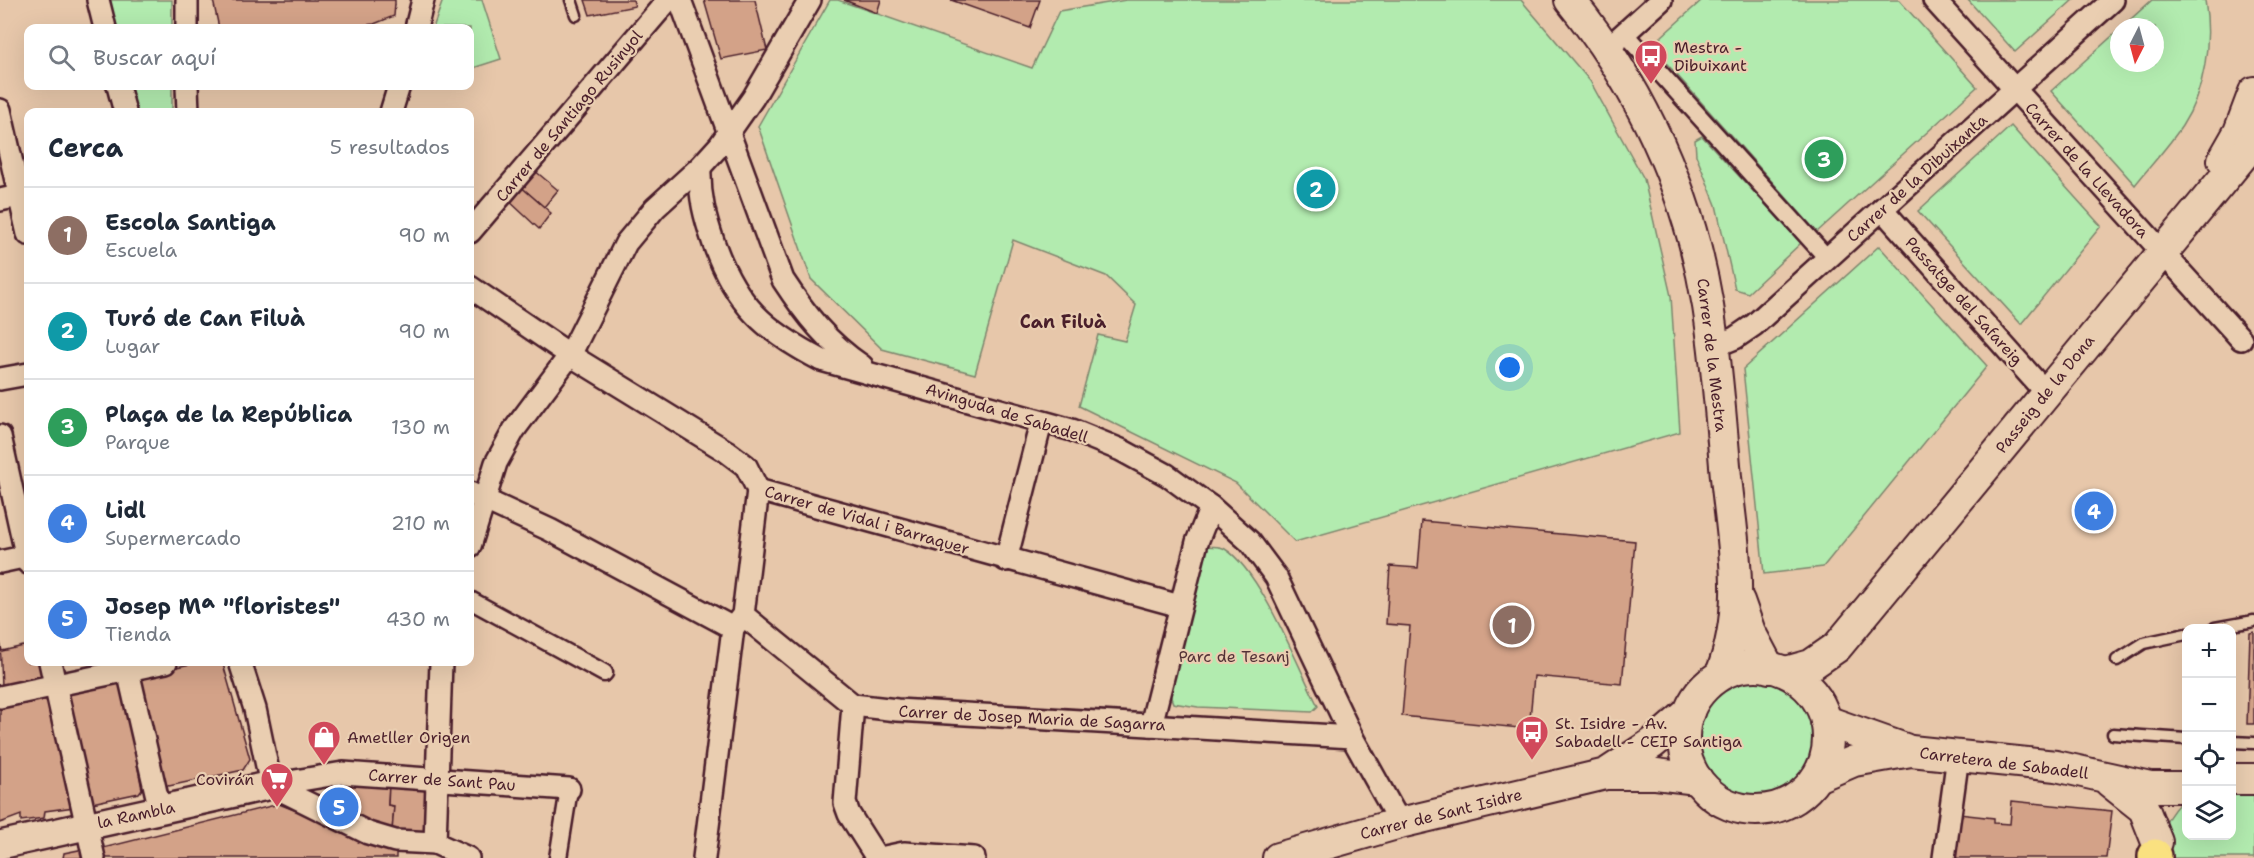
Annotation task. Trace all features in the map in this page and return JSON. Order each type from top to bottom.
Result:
[{"type":"main road","name":"Carrer de la Mestra","points":[[1570,0],[1616,41],[1641,105],[1672,172],[1696,249],[1713,347],[1738,599],[1732,644],[1721,674]]},
{"type":"main road","points":[[2161,252],[2240,132],[2254,92]]},
{"type":"main road","name":"Passeig de la Dona","points":[[1778,670],[1811,665],[1837,647],[2254,142]]},
{"type":"main road","name":"Carrer de la Mestra","points":[[1738,599],[1750,632],[1778,670]]},
{"type":"main road","name":"Passeig de la Dona","points":[[1822,712],[1837,647]]},
{"type":"main road","points":[[1746,668],[1778,670],[1800,681],[1822,712],[1827,754],[1817,777],[1805,791],[1780,806],[1763,809],[1728,805],[1712,796],[1697,778],[1687,755],[1685,740],[1689,712],[1704,688],[1721,674],[1746,668]]},
{"type":"main road","name":"Carrer de Sant Isidre","points":[[1606,774],[1653,743],[1689,712]]},
{"type":"main road","name":"Carretera de Sabadell","points":[[1822,712],[1911,752]]},
{"type":"main road","name":"Carretera de Sabadell","points":[[1817,777],[1854,761],[1911,752],[2014,760],[2098,774],[2150,787],[2182,787]]},
{"type":"main road","name":"Carrer de Sant Isidre","points":[[1278,858],[1400,823],[1606,774],[1656,774],[1697,778]]},
{"type":"main road","name":"Carretera de Sabadell","points":[[2098,774],[2144,809],[2156,854]]},
{"type":"main road","points":[[2236,779],[2254,779]]},
{"type":"main road","points":[[2156,854],[2172,811],[2182,802]]},
{"type":"street","points":[[98,0],[104,24]]},
{"type":"street","points":[[187,0],[187,24]]},
{"type":"street","points":[[417,24],[423,0]]},
{"type":"street","name":"Carrer de Santiago Rusinyol","points":[[474,227],[668,0]]},
{"type":"street","name":"Avinguda de Sabadell","points":[[680,0],[783,280],[808,319],[844,353],[874,374]]},
{"type":"street","points":[[474,518],[477,497],[514,430],[570,355],[626,243],[656,208],[700,167],[728,133],[753,98],[810,0]]},
{"type":"street","points":[[1661,0],[1616,41],[1828,259]]},
{"type":"street","name":"Carrer de la Llevadora","points":[[1934,0],[2241,339]]},
{"type":"street","name":"Carrer de la Dibuixanta","points":[[1713,347],[1735,338],[1754,325],[2113,0]]},
{"type":"street","points":[[119,90],[124,108]]},
{"type":"street","points":[[188,90],[188,108]]},
{"type":"street","points":[[392,108],[398,90]]},
{"type":"street","points":[[0,110],[16,197],[24,222]]},
{"type":"street","name":"Avinguda de Sabadell","points":[[700,167],[699,194],[711,236],[733,287],[754,314],[787,342],[821,360],[1072,430],[1122,450],[1167,475],[1211,507],[1250,542],[1276,577],[1352,736],[1400,823]]},
{"type":"street","name":"Passatge del Safareig","points":[[1882,209],[2046,393]]},
{"type":"street","name":"Carrer de Vidal i Barraquer","points":[[474,290],[570,355],[726,451],[746,466],[758,490],[1180,606]]},
{"type":"street","points":[[0,379],[24,375]]},
{"type":"street","points":[[1006,560],[1041,423]]},
{"type":"street","points":[[0,436],[24,541]]},
{"type":"street","points":[[704,858],[758,490]]},
{"type":"street","points":[[477,497],[738,622],[853,705],[845,803],[849,814],[879,858],[904,853],[974,858]]},
{"type":"street","points":[[1151,725],[1197,542],[1211,507]]},
{"type":"street","points":[[0,562],[24,559]]},
{"type":"street","points":[[474,602],[604,673]]},
{"type":"street","points":[[51,666],[94,858]]},
{"type":"street","points":[[0,697],[127,666],[160,810]]},
{"type":"street","points":[[241,666],[255,709],[272,784],[408,850],[435,843],[468,858]]},
{"type":"street","points":[[435,843],[441,666]]},
{"type":"street","name":"Carrer de Josep Maria de Sagarra","points":[[853,705],[897,710],[1352,736]]},
{"type":"street","points":[[1944,858],[1958,756]]},
{"type":"street","name":"Carrer de Sant Pau","points":[[272,784],[343,773],[569,789]]},
{"type":"street","points":[[311,803],[310,785],[314,776]]},
{"type":"street","name":"la Rambla","points":[[0,845],[272,784]]},
{"type":"street","points":[[558,858],[569,789]]},
{"type":"lane","points":[[571,0],[576,15]]},
{"type":"lane","points":[[2236,624],[2254,621]]},
{"type":"lane","points":[[2117,660],[2144,643],[2182,635]]},
{"type":"lane","points":[[2113,734],[2182,739]]},
{"type":"lane","points":[[2236,742],[2254,743]]},
{"type":"green space","points":[[107,0],[172,0],[172,24],[113,24]]},
{"type":"green space","points":[[443,0],[482,0],[501,59],[474,68],[474,24],[434,24]]},
{"type":"green space","points":[[830,0],[838,0],[1032,68],[1059,11],[1126,0],[1521,0],[1590,81],[1644,179],[1671,296],[1680,432],[1295,542],[1236,483],[1079,406],[1098,335],[1125,341],[1136,305],[1106,276],[1013,240],[975,374],[882,349],[811,279],[758,126]]},
{"type":"green space","points":[[1702,0],[1899,0],[1977,87],[1817,232],[1651,46]]},
{"type":"green space","points":[[1968,0],[2073,0],[2015,52]]},
{"type":"green space","points":[[2152,0],[2205,0],[2208,32],[2205,65],[2190,112],[2171,141],[2135,185],[2051,91],[2110,38],[2110,72],[2164,72],[2164,18],[2132,18]]},
{"type":"green space","points":[[129,90],[172,90],[172,108],[133,108]]},
{"type":"green space","points":[[2011,126],[2101,226],[2021,324],[1918,211]]},
{"type":"green space","points":[[1702,136],[1801,243],[1748,293],[1735,289],[1716,205],[1696,155],[1695,140]]},
{"type":"green space","points":[[1879,246],[1987,366],[1823,567],[1764,574],[1743,369]]},
{"type":"green space","name":"Parc de Tesanj","points":[[1207,546],[1225,549],[1239,560],[1252,577],[1278,621],[1318,706],[1312,712],[1198,707],[1173,703],[1169,692]]},
{"type":"green space","points":[[1756,668],[1783,673],[1806,689],[1822,712],[1827,739],[1822,766],[1806,789],[1783,805],[1756,810],[1729,805],[1706,789],[1690,766],[1685,739],[1690,712],[1706,689],[1729,673]]},
{"type":"green space","points":[[2236,779],[2254,779],[2254,858],[2156,858],[2165,824],[2182,801],[2182,840],[2236,840]]},
{"type":"building","points":[[213,0],[395,0],[394,16],[374,24],[218,24]]},
{"type":"building","points":[[585,0],[633,0],[635,6],[590,15]]},
{"type":"building","points":[[704,0],[755,0],[767,50],[721,59]]},
{"type":"building","points":[[844,0],[881,0],[877,13]]},
{"type":"building","points":[[951,0],[1040,0],[1030,28]]},
{"type":"building","points":[[534,170],[558,190],[544,207],[519,185]]},
{"type":"building","points":[[519,185],[551,213],[539,229],[507,199]]},
{"type":"building","points":[[1422,521],[1635,541],[1622,684],[1534,676],[1529,729],[1402,716],[1410,626],[1386,624],[1390,566],[1418,568]]},
{"type":"building","points":[[2254,632],[2254,724],[2247,724],[2250,633]]},
{"type":"building","points":[[0,642],[2,651],[24,646],[24,666],[41,666],[44,678],[2,686]]},
{"type":"building","points":[[181,666],[224,666],[250,759],[243,770],[169,786],[159,782],[137,681],[141,675]]},
{"type":"building","points":[[111,681],[122,686],[142,789],[139,793],[92,803],[66,698],[69,689]]},
{"type":"building","points":[[40,696],[50,700],[74,807],[45,811],[44,818],[21,821],[21,815],[0,823],[0,704]]},
{"type":"building","points":[[336,781],[389,784],[388,805],[394,806],[392,832],[336,812]]},
{"type":"building","points":[[389,784],[427,785],[425,834],[392,832],[394,806],[388,805]]},
{"type":"building","points":[[2012,801],[2112,811],[2106,858],[1954,858],[1959,814],[1994,818],[1994,823],[2010,824]]},
{"type":"building","points":[[279,804],[396,850],[396,858],[101,858],[99,849]]},
{"type":"building","points":[[84,849],[85,858],[63,858],[64,853]]},
{"type":"place","name":"Mestra - Dibuixant","points":[[1651,85]]},
{"type":"place","name":"Plaça de la República","points":[[1824,159]]},
{"type":"place","name":"Turó de Can Filuà","points":[[1316,189]]},
{"type":"place","name":"Lidl","points":[[2094,511]]},
{"type":"place","name":"Escola Santiga","points":[[1512,625]]},
{"type":"place","name":"St. Isidre - Av. Sabadell - CEIP Santiga","points":[[1532,761]]},
{"type":"place","name":"Ametller Origen","points":[[324,766]]},
{"type":"place","name":"Josep Mª \"floristes\"","points":[[339,807]]},
{"type":"place","name":"Covirán","points":[[277,808]]},
{"type":"district","name":"Can Filuà","points":[[1063,322]]}]
